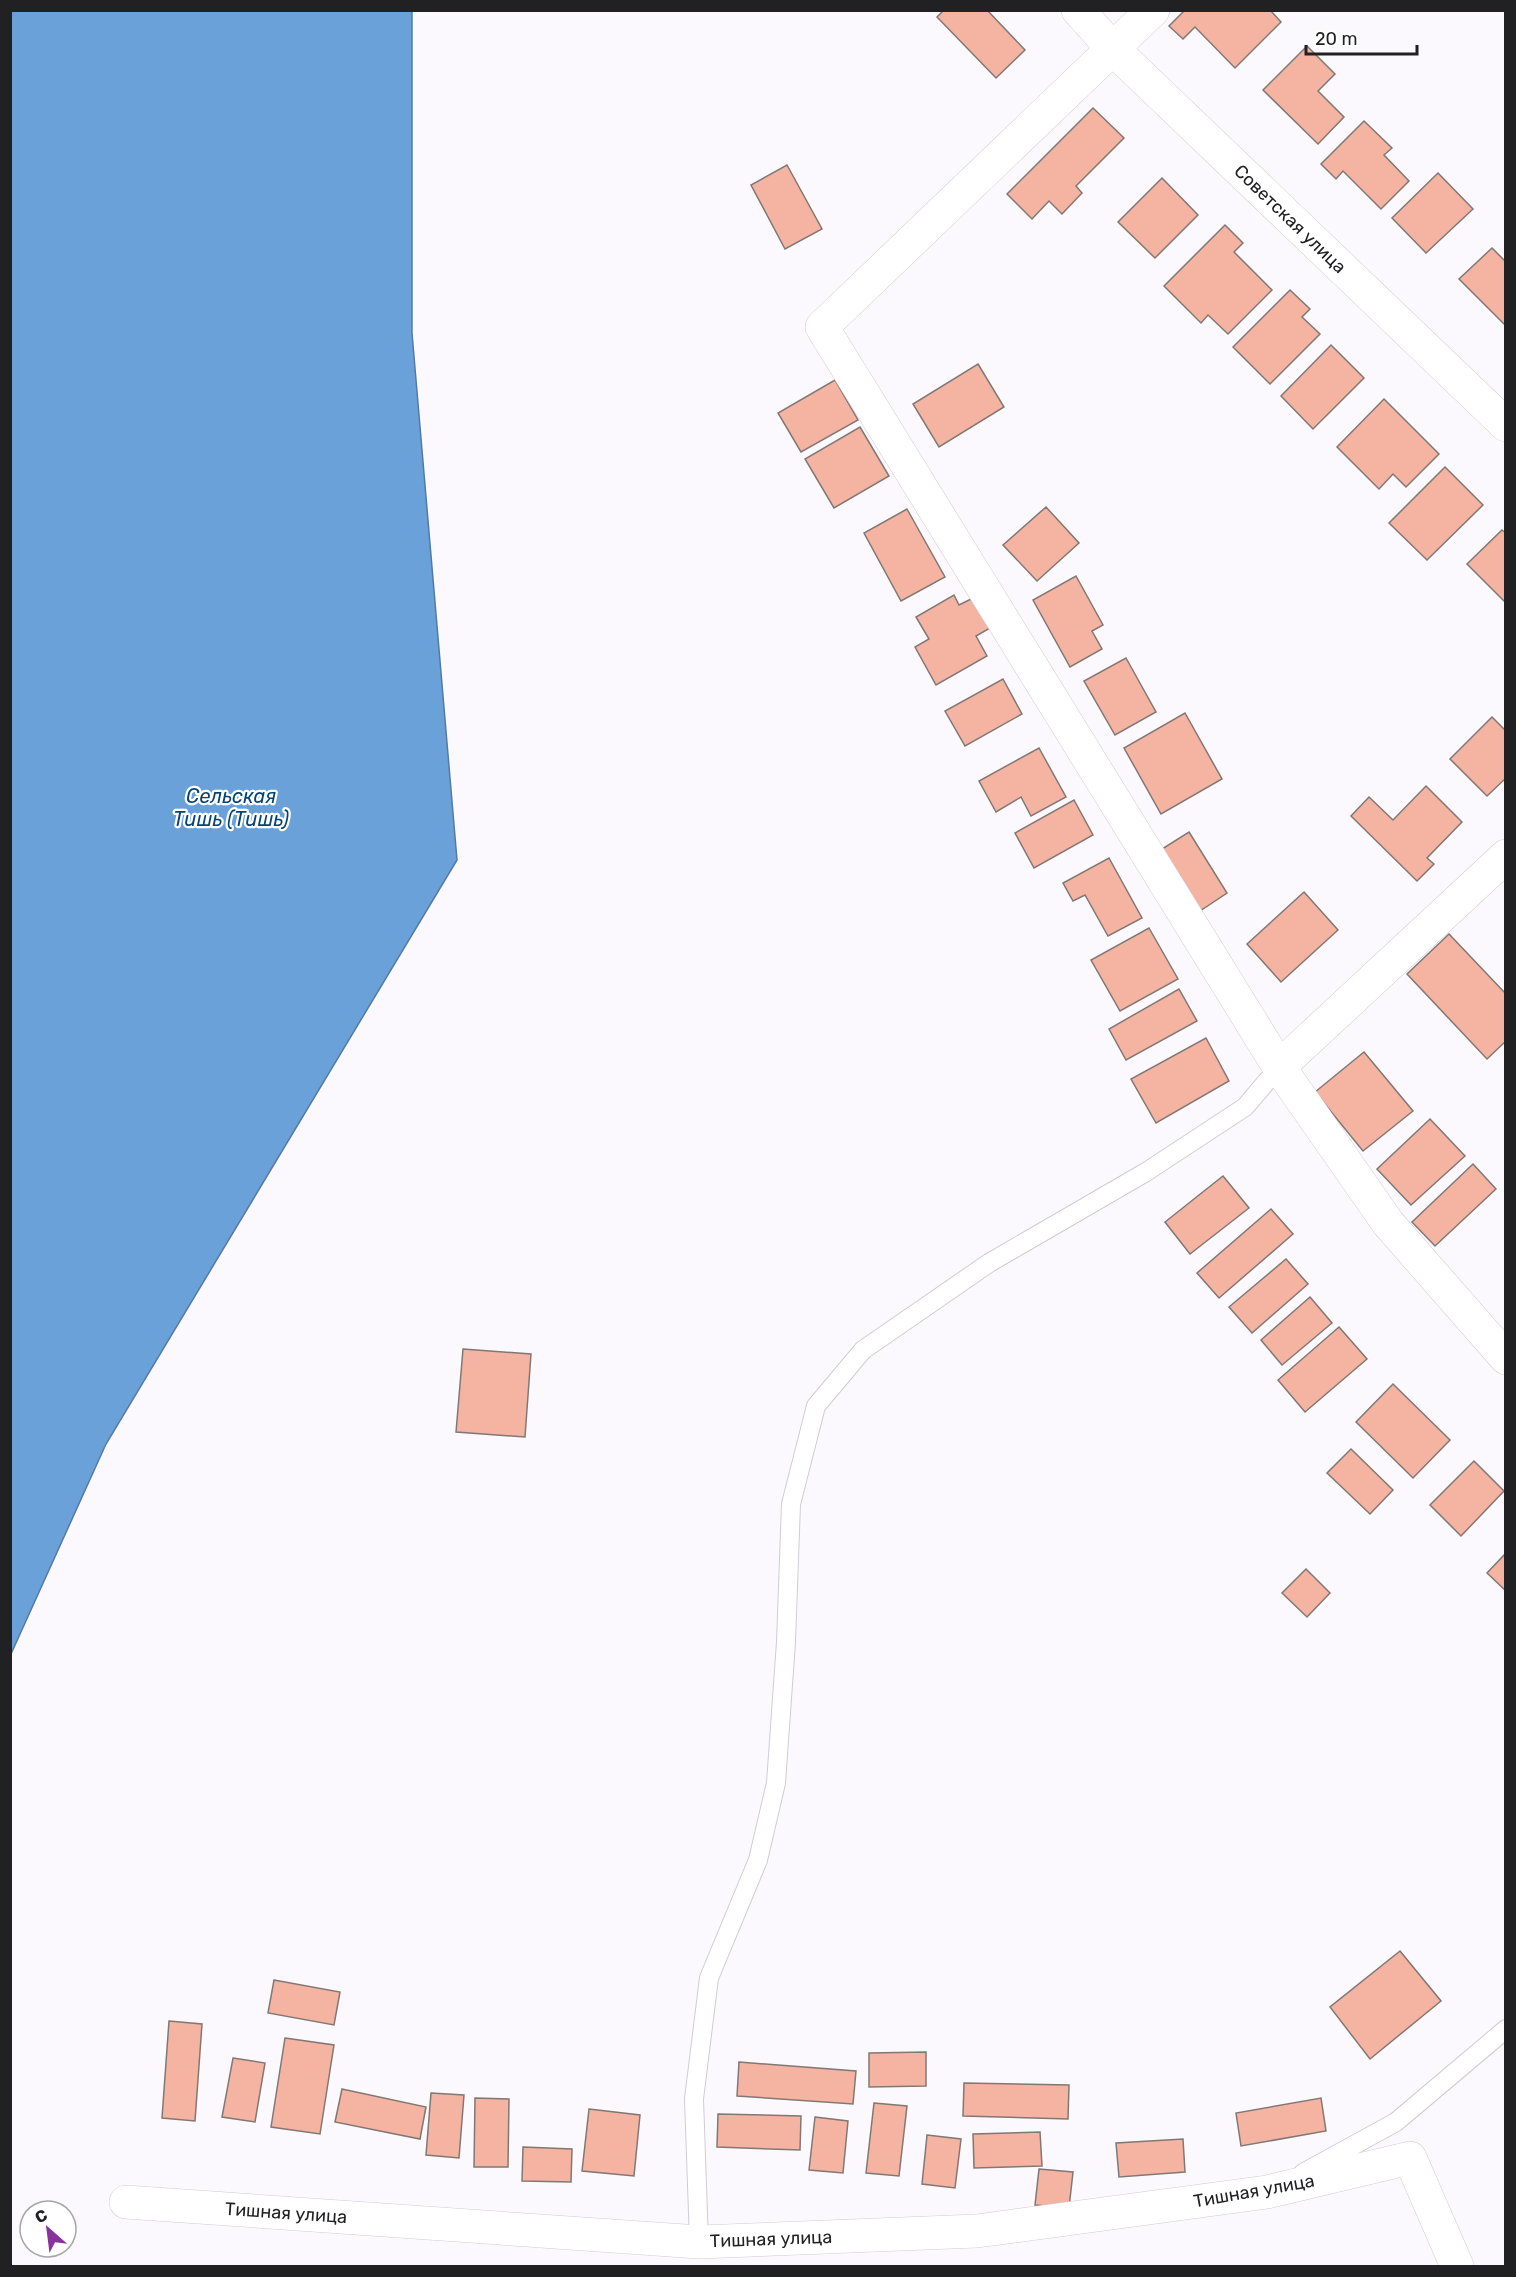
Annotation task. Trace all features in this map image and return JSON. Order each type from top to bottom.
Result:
[{"type":"street","name":"Советская улица","points":[[1078,10],[1112,48],[1506,426]]},
{"type":"street","points":[[1153,10],[822,327],[1279,1067],[1388,1223],[1506,1358]]},
{"type":"street","points":[[1279,1067],[1506,856]]},
{"type":"street","name":"Тишная улица","points":[[126,2202],[659,2252],[699,2242],[977,2231],[1267,2192],[1410,2158],[1457,2266]]},
{"type":"lane","points":[[699,2242],[694,2099],[709,1978],[758,1860],[776,1783],[786,1642],[791,1504],[816,1406],[863,1350],[989,1263],[1146,1172],[1245,1107],[1279,1067]]},
{"type":"lane","points":[[1267,2192],[1396,2122],[1506,2029]]},
{"type":"water","name":"Сельская Тишь (Тишь)","points":[[11,10],[412,11],[412,333],[457,860],[106,1444],[11,1654]]},
{"type":"building","points":[[944,10],[987,10],[1025,50],[996,78],[937,17]]},
{"type":"building","points":[[1185,10],[1270,10],[1281,22],[1235,68],[1195,27],[1183,39],[1169,26]]},
{"type":"building","points":[[1307,46],[1335,74],[1318,91],[1344,117],[1318,144],[1263,90]]},
{"type":"building","points":[[1093,108],[1124,138],[1076,186],[1082,193],[1062,214],[1049,201],[1032,219],[1007,194]]},
{"type":"building","points":[[1364,121],[1392,148],[1384,155],[1409,181],[1381,209],[1343,171],[1336,179],[1321,164]]},
{"type":"building","points":[[787,165],[822,229],[785,249],[751,185]]},
{"type":"building","points":[[1438,173],[1473,209],[1426,253],[1392,218]]},
{"type":"building","points":[[1162,178],[1198,215],[1155,258],[1118,222]]},
{"type":"building","points":[[1225,225],[1243,243],[1234,252],[1272,290],[1228,334],[1208,315],[1201,323],[1164,286]]},
{"type":"building","points":[[1492,248],[1506,262],[1506,326],[1459,279]]},
{"type":"building","points":[[1290,290],[1310,309],[1302,317],[1320,334],[1270,384],[1233,347]]},
{"type":"building","points":[[1331,345],[1364,378],[1313,429],[1281,396]]},
{"type":"building","points":[[978,364],[1004,407],[939,447],[913,404]]},
{"type":"building","points":[[835,380],[858,420],[801,452],[778,413]]},
{"type":"building","points":[[1384,399],[1439,454],[1406,487],[1393,474],[1379,489],[1337,447]]},
{"type":"building","points":[[860,427],[889,476],[834,508],[805,459]]},
{"type":"building","points":[[1445,467],[1483,505],[1427,560],[1389,523]]},
{"type":"building","points":[[1046,507],[1079,543],[1037,581],[1003,545]]},
{"type":"building","points":[[907,509],[945,577],[901,601],[864,533]]},
{"type":"building","points":[[1502,530],[1506,533],[1506,603],[1467,564]]},
{"type":"building","points":[[1076,576],[1103,625],[1092,631],[1102,649],[1070,667],[1033,600]]},
{"type":"building","points":[[954,595],[959,605],[973,598],[990,628],[976,636],[987,656],[936,685],[915,647],[929,639],[916,617]]},
{"type":"building","points":[[1126,658],[1156,712],[1115,735],[1084,681]]},
{"type":"building","points":[[1003,679],[1022,714],[965,746],[945,711]]},
{"type":"building","points":[[1185,713],[1222,779],[1161,814],[1124,748]]},
{"type":"building","points":[[1492,717],[1506,731],[1506,778],[1487,796],[1450,759]]},
{"type":"building","points":[[1039,748],[1066,797],[1031,816],[1021,797],[996,812],[979,781]]},
{"type":"building","points":[[1426,786],[1462,822],[1427,858],[1434,864],[1417,881],[1351,816],[1369,797],[1393,820]]},
{"type":"building","points":[[1074,800],[1093,835],[1034,868],[1015,833]]},
{"type":"building","points":[[1189,832],[1227,893],[1200,911],[1162,849]]},
{"type":"building","points":[[1109,858],[1142,918],[1108,936],[1085,895],[1073,901],[1063,883]]},
{"type":"building","points":[[1304,892],[1338,930],[1281,982],[1247,944]]},
{"type":"building","points":[[1149,928],[1178,979],[1120,1011],[1091,960]]},
{"type":"building","points":[[1449,934],[1506,994],[1506,1041],[1487,1059],[1407,974]]},
{"type":"building","points":[[1179,989],[1197,1021],[1126,1060],[1109,1029]]},
{"type":"building","points":[[1206,1038],[1229,1081],[1156,1123],[1131,1079]]},
{"type":"building","points":[[1364,1052],[1413,1111],[1363,1151],[1315,1092]]},
{"type":"building","points":[[1430,1119],[1465,1156],[1411,1205],[1377,1169]]},
{"type":"building","points":[[1473,1164],[1496,1189],[1435,1246],[1412,1222]]},
{"type":"building","points":[[1223,1176],[1249,1208],[1190,1254],[1165,1222]]},
{"type":"building","points":[[1271,1209],[1293,1234],[1219,1298],[1197,1273]]},
{"type":"building","points":[[1286,1259],[1308,1284],[1252,1333],[1229,1307]]},
{"type":"building","points":[[1310,1297],[1332,1323],[1282,1365],[1261,1340]]},
{"type":"building","points":[[1339,1327],[1367,1359],[1305,1412],[1278,1380]]},
{"type":"building","points":[[463,1349],[531,1354],[525,1437],[456,1432]]},
{"type":"building","points":[[1393,1384],[1450,1440],[1413,1478],[1356,1422]]},
{"type":"building","points":[[1351,1449],[1393,1490],[1370,1514],[1327,1473]]},
{"type":"building","points":[[1474,1461],[1504,1491],[1461,1536],[1430,1505]]},
{"type":"building","points":[[1506,1553],[1506,1591],[1487,1573]]},
{"type":"building","points":[[1306,1569],[1330,1593],[1307,1617],[1282,1593]]},
{"type":"building","points":[[1400,1951],[1441,2001],[1370,2059],[1330,2007]]},
{"type":"building","points":[[274,1980],[340,1992],[334,2025],[268,2013]]},
{"type":"building","points":[[169,2021],[202,2024],[195,2121],[162,2118]]},
{"type":"building","points":[[285,2038],[334,2045],[320,2134],[271,2127]]},
{"type":"building","points":[[926,2052],[926,2086],[869,2087],[869,2053]]},
{"type":"building","points":[[233,2058],[265,2063],[255,2122],[222,2117]]},
{"type":"building","points":[[739,2062],[856,2071],[853,2104],[737,2096]]},
{"type":"building","points":[[964,2083],[1069,2085],[1068,2119],[963,2116]]},
{"type":"building","points":[[342,2089],[426,2107],[420,2139],[335,2122]]},
{"type":"building","points":[[431,2093],[464,2095],[459,2158],[426,2155]]},
{"type":"building","points":[[475,2098],[509,2099],[508,2167],[474,2167]]},
{"type":"building","points":[[1321,2098],[1326,2131],[1241,2146],[1236,2113]]},
{"type":"building","points":[[874,2103],[907,2106],[899,2176],[866,2173]]},
{"type":"building","points":[[589,2109],[640,2115],[634,2176],[582,2171]]},
{"type":"building","points":[[718,2114],[801,2116],[800,2150],[717,2147]]},
{"type":"building","points":[[815,2117],[848,2121],[843,2173],[809,2170]]},
{"type":"building","points":[[1040,2132],[1042,2166],[974,2168],[973,2134]]},
{"type":"building","points":[[927,2135],[961,2139],[955,2188],[922,2184]]},
{"type":"building","points":[[1183,2139],[1185,2172],[1119,2177],[1116,2143]]},
{"type":"building","points":[[523,2147],[572,2149],[571,2182],[522,2181]]},
{"type":"building","points":[[1039,2169],[1073,2172],[1069,2208],[1035,2205]]}]
